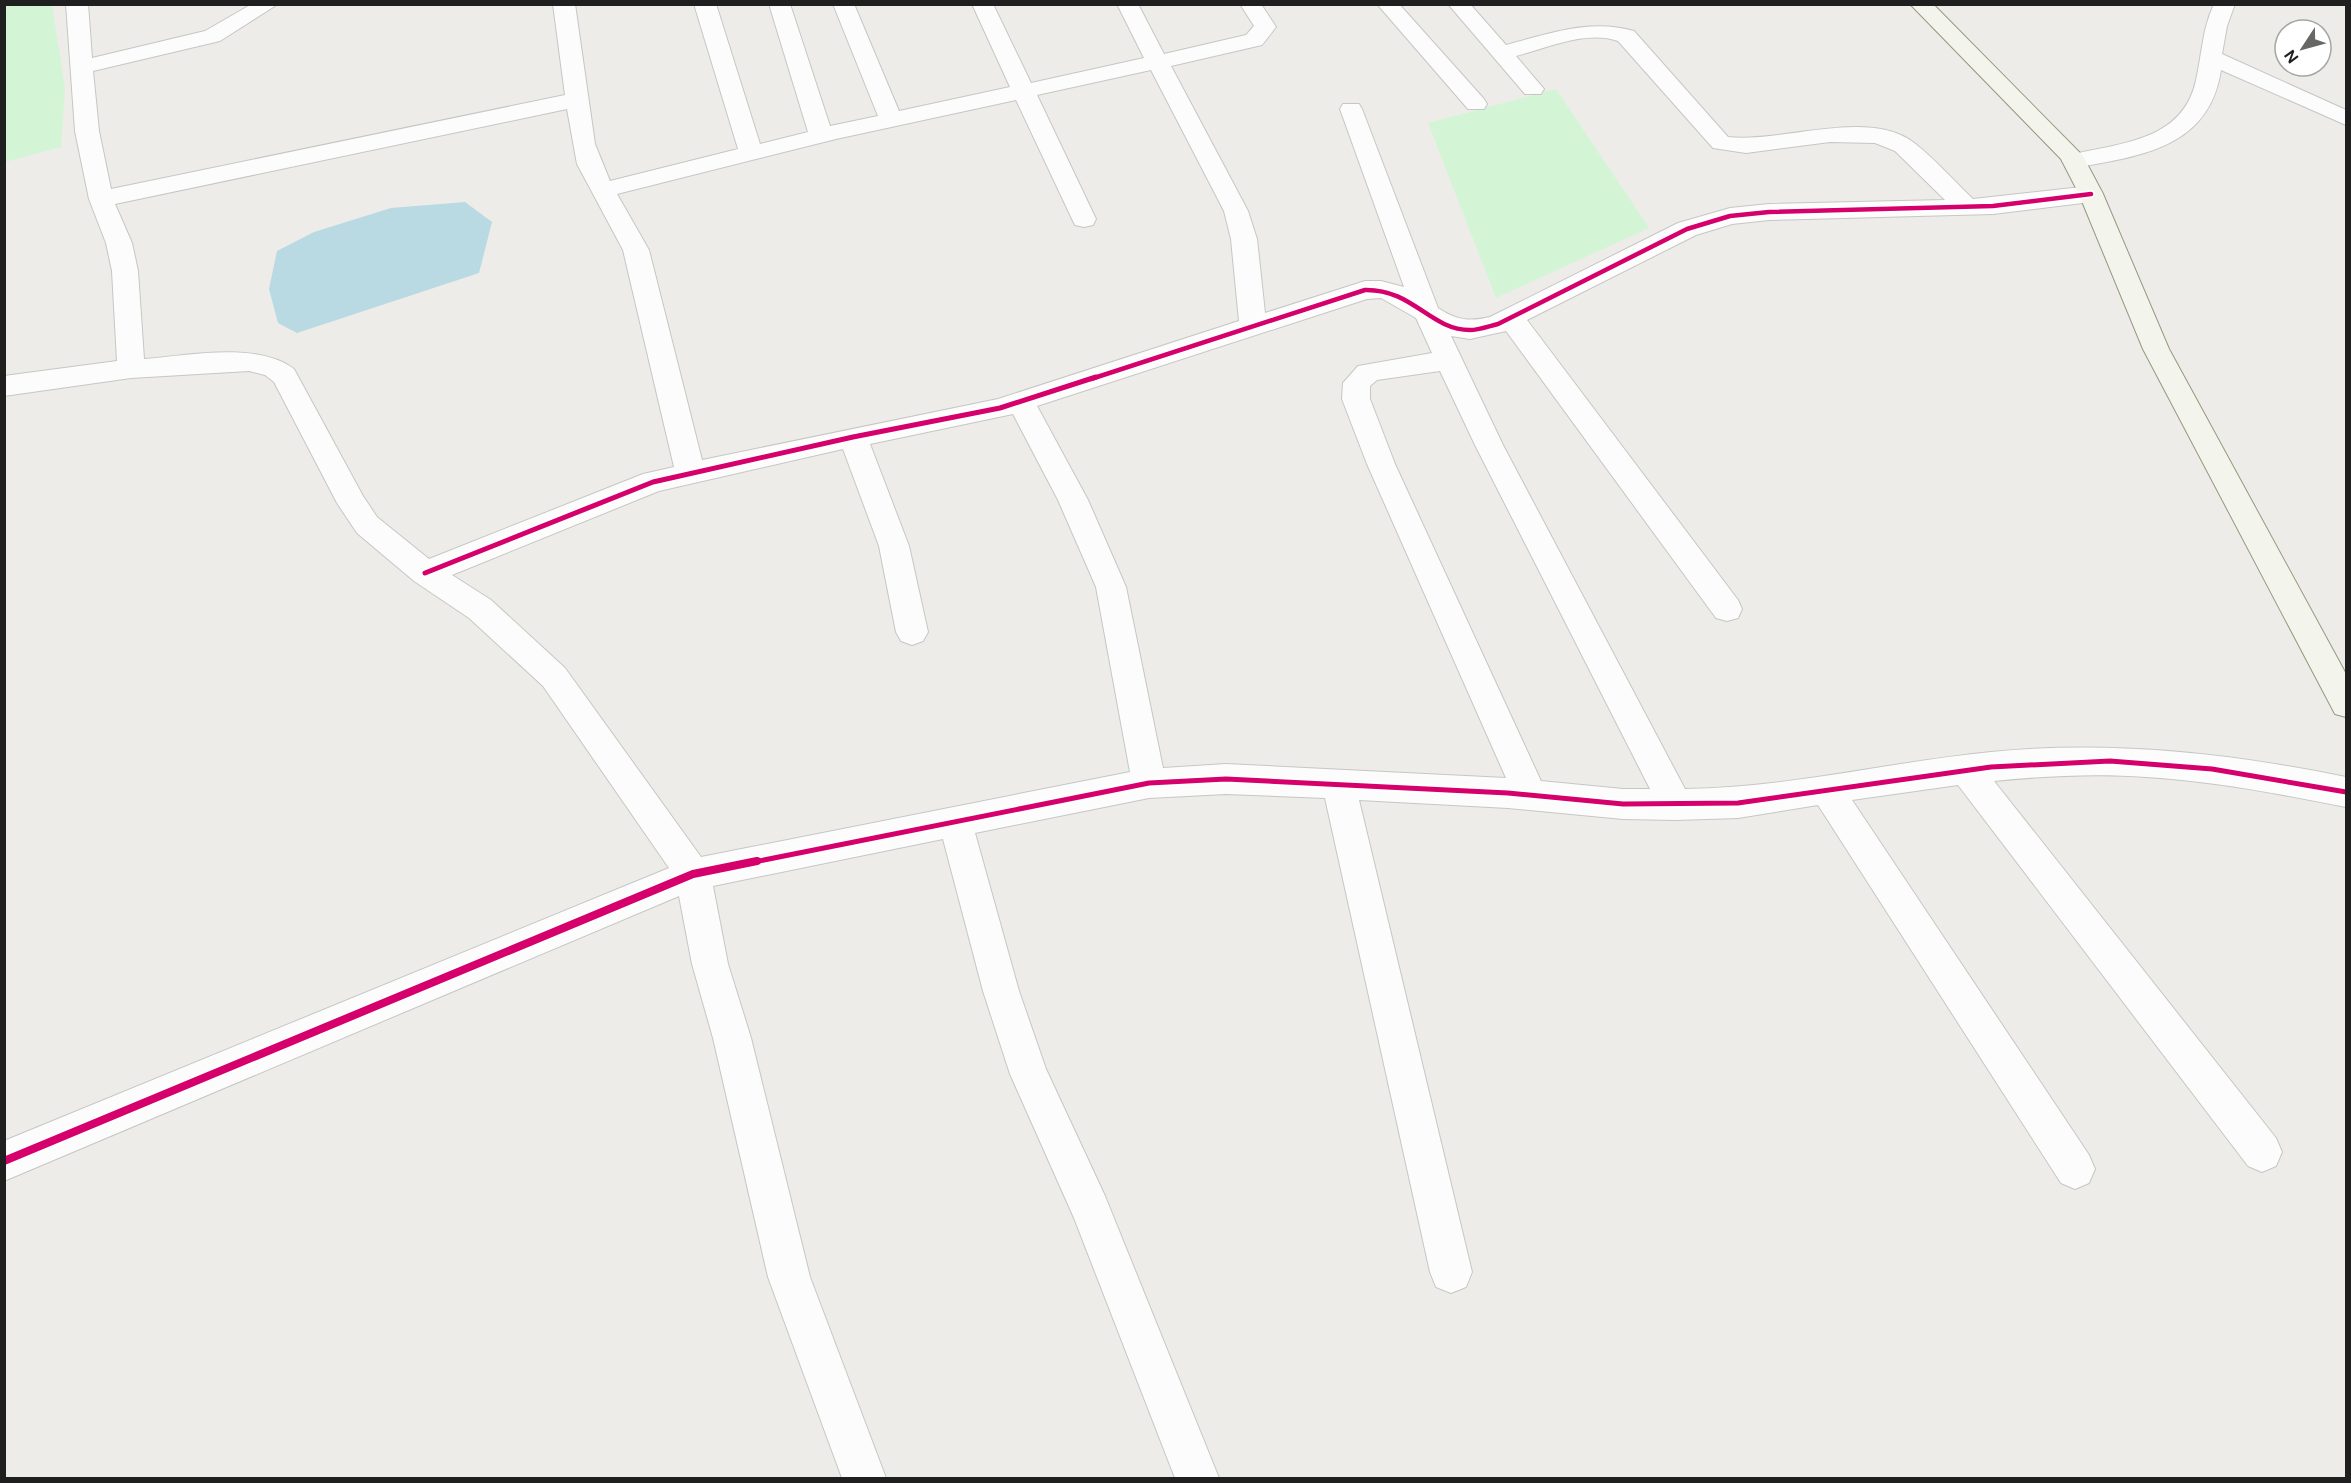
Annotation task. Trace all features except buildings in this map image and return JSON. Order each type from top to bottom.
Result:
[{"type":"street","points":[[77,4],[87,131],[101,199],[119,243],[126,271],[131,369]]},
{"type":"street","points":[[82,67],[212,36],[268,4]]},
{"type":"street","points":[[564,4],[576,100],[586,154],[636,250],[646,283],[690,472]]},
{"type":"street","points":[[705,4],[751,153]]},
{"type":"street","points":[[779,4],[821,136]]},
{"type":"street","points":[[843,4],[891,120]]},
{"type":"street","points":[[982,4],[1084,219]]},
{"type":"street","points":[[1127,4],[1236,212],[1244,239],[1253,326]]},
{"type":"street","points":[[603,190],[821,136],[1254,40],[1265,27],[1250,4]]},
{"type":"street","points":[[1387,4],[1476,104]]},
{"type":"street","points":[[1458,4],[1533,89]]},
{"type":"street","points":[[1920,4],[2074,161],[2091,194],[2156,349],[2346,704]]},
{"type":"street","points":[[2074,161],[2151,144],[2177,131],[2191,118],[2207,86],[2214,24],[2225,4]]},
{"type":"street","points":[[1501,53],[1599,30],[1620,32],[1721,143],[1746,146],[1830,135],[1879,136],[1903,146],[1967,207]]},
{"type":"street","points":[[2210,57],[2346,118]]},
{"type":"street","points":[[101,199],[576,100]]},
{"type":"street","points":[[1351,109],[1427,314],[1489,445],[1676,805]]},
{"type":"street","points":[[425,573],[653,482],[690,472],[853,437],[941,421],[1021,402],[1365,290],[1380,288],[1391,290],[1427,314],[1452,327],[1470,330],[1498,324],[1687,229],[1730,216],[1769,212],[1967,207],[2091,194]]},
{"type":"street","points":[[1511,318],[1727,609]]},
{"type":"street","points":[[1449,360],[1368,372],[1357,383],[1356,399],[1381,464],[1530,795]]},
{"type":"street","points":[[4,386],[131,369],[249,362],[274,368],[284,376],[352,503],[367,525],[425,573],[480,609],[554,677],[693,874],[710,964],[732,1038],[789,1277],[864,1479]]},
{"type":"street","points":[[1021,402],[1074,500],[1111,587],[1149,783]]},
{"type":"street","points":[[853,437],[894,546],[912,632]]},
{"type":"street","points":[[4,1161],[693,874],[1149,783],[1226,779],[1530,795],[1623,804],[1676,805],[1738,803],[1966,770],[2079,761],[2223,769],[2346,792]]},
{"type":"street","points":[[1966,770],[2262,1152]]},
{"type":"street","points":[[1339,786],[1451,1272]]},
{"type":"street","points":[[1827,790],[2075,1169]]},
{"type":"street","points":[[955,822],[1001,991],[1029,1074],[1091,1210],[1197,1479]]},
{"type":"green space","points":[[5,4],[52,5],[65,89],[61,147],[5,162]]},
{"type":"green space","points":[[1556,89],[1649,228],[1496,298],[1428,123]]},
{"type":"water","points":[[465,202],[492,222],[479,273],[297,333],[278,323],[269,289],[277,251],[314,232],[391,208]]},
{"type":"cycle path","points":[[425,573],[653,482],[853,437],[1000,408],[1365,290],[1395,293],[1442,323],[1470,330],[1498,324],[1687,229],[1730,216],[1769,212],[1993,206],[2091,194]]},
{"type":"cycle path","points":[[4,1161],[693,874],[1149,783],[1226,779],[1508,793],[1623,804],[1738,803],[1949,771],[2034,763],[2110,761],[2212,769],[2346,792]]}]
